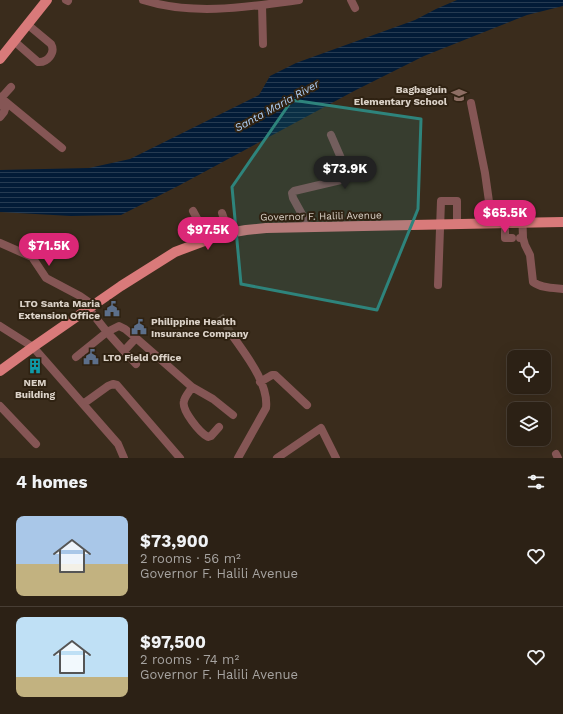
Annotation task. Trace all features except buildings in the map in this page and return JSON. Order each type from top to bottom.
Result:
[{"type":"main road","points":[[0,59],[47,0]]},
{"type":"main road","name":"Governor F. Halili Avenue","points":[[0,371],[121,286],[175,252],[208,239],[229,233],[266,228],[563,222]]},
{"type":"street","points":[[143,0],[191,9],[229,4],[259,4],[299,0]]},
{"type":"street","points":[[259,4],[263,44]]},
{"type":"street","points":[[14,41],[38,62],[42,62],[48,58],[53,48],[51,44],[27,24]]},
{"type":"street","points":[[0,100],[11,87]]},
{"type":"street","points":[[0,100],[5,110],[0,117]]},
{"type":"street","points":[[0,100],[62,148]]},
{"type":"street","points":[[471,103],[489,194],[492,223]]},
{"type":"street","points":[[308,228],[292,193],[347,178],[347,172],[331,135]]},
{"type":"street","points":[[438,285],[441,201],[457,201],[456,224]]},
{"type":"street","points":[[518,238],[523,223],[522,209],[505,210],[505,238],[518,238],[525,245],[530,255],[533,282],[543,287],[563,289]]},
{"type":"street","points":[[193,211],[208,239]]},
{"type":"street","points":[[222,214],[229,233]]},
{"type":"street","points":[[0,243],[32,257],[46,278],[80,296],[91,307],[107,332],[136,364]]},
{"type":"street","points":[[0,326],[33,347],[118,444],[124,458]]},
{"type":"street","points":[[76,357],[107,332],[119,326],[136,338],[192,387],[233,415]]},
{"type":"street","points":[[232,335],[250,362],[264,391],[266,402],[266,408],[238,458]]},
{"type":"street","points":[[124,351],[136,338]]},
{"type":"street","points":[[260,382],[272,375],[275,375],[306,405]]},
{"type":"street","points":[[83,404],[108,386],[113,384],[117,385],[180,458]]},
{"type":"street","points":[[192,387],[184,400],[184,407],[191,418],[208,437],[211,436],[219,427]]},
{"type":"street","points":[[0,406],[36,444]]},
{"type":"street","points":[[277,458],[320,428],[336,458]]},
{"type":"highlighted area","points":[[292,100],[421,119],[418,209],[377,310],[241,284],[232,187]]},
{"type":"water","name":"Santa Maria River","points":[[457,0],[563,0],[563,6],[527,15],[424,56],[354,91],[180,185],[121,215],[71,216],[0,212],[0,170],[89,168],[130,159],[259,95],[270,76],[296,63],[415,20]]},
{"type":"tunnel","points":[[220,316],[232,335]]},
{"type":"place","name":"Bagbaguin Elementary School","points":[[459,95]]},
{"type":"place","name":"LTO Santa Maria Extension Office","points":[[112,309]]},
{"type":"place","name":"Philippine Health Insurance Company","points":[[139,327]]},
{"type":"place","name":"LTO Field Office","points":[[91,357]]},
{"type":"place","name":"NEM Building","points":[[35,366]]}]
